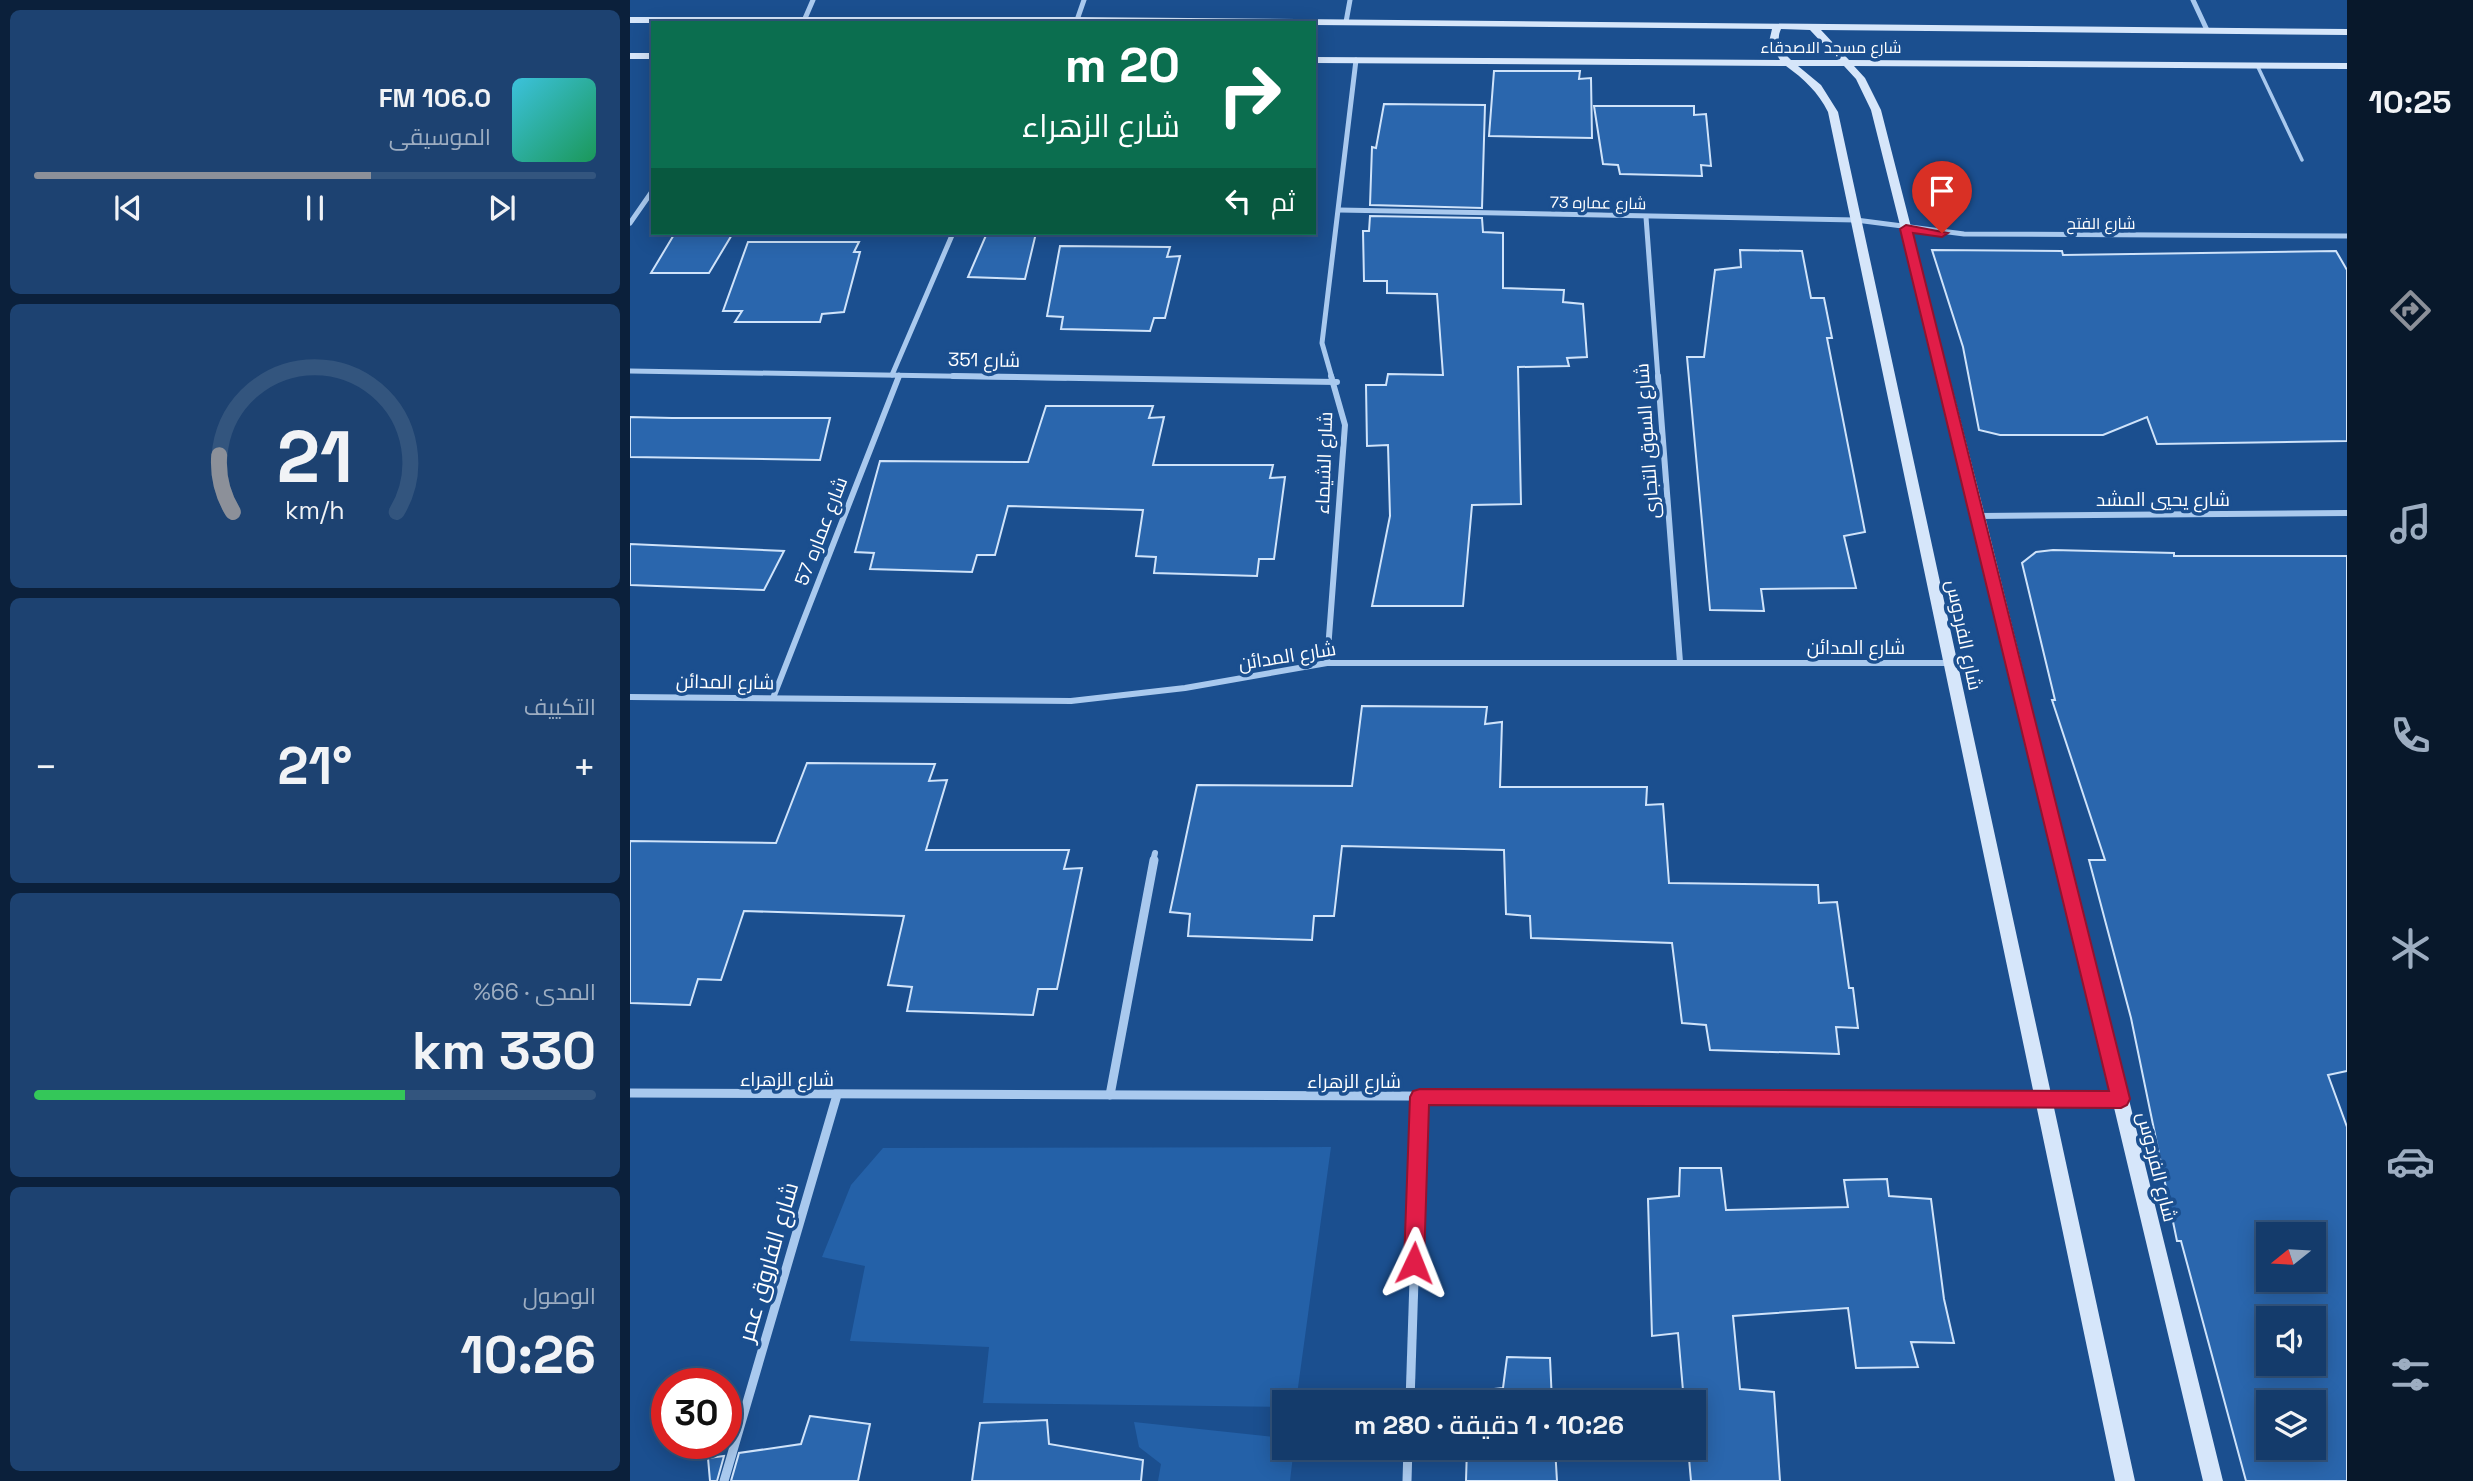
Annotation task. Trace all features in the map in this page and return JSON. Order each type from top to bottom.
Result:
[{"type":"street","points":[[804,21],[813,0]]},
{"type":"street","points":[[1077,20],[1084,0]]},
{"type":"street","points":[[1346,22],[1350,0]]},
{"type":"street","points":[[2193,0],[2207,30]]},
{"type":"street","name":"شارع مسجد الاصدقاء","points":[[630,20],[1212,21]]},
{"type":"street","name":"شارع مسجد الاصدقاء","points":[[1316,22],[2347,32]]},
{"type":"street","name":"شارع الفردوس","points":[[1779,25],[1773,33],[1773,43],[1788,63],[1824,94],[1833,112],[2125,1481]]},
{"type":"street","name":"شارع الفردوس","points":[[1812,26],[1847,63],[1870,94],[1979,516],[2213,1481]]},
{"type":"street","points":[[630,56],[651,56]]},
{"type":"street","name":"شارع مسجد الاصدقاء","points":[[1316,60],[2347,66]]},
{"type":"street","name":"شارع الشيماء","points":[[1327,663],[1345,425],[1337,382],[1329,369],[1322,343],[1356,60]]},
{"type":"street","points":[[630,223],[651,193]]},
{"type":"street","name":"شارع عماره 73","points":[[1339,210],[1856,220]]},
{"type":"street","name":"شارع السوق التجارى","points":[[1646,217],[1680,662]]},
{"type":"street","name":"شارع الفتح","points":[[1856,220],[1906,229],[1964,234],[2347,236]]},
{"type":"street","name":"شارع عماره 57","points":[[773,698],[952,235]]},
{"type":"street","name":"شارع 351","points":[[630,371],[1337,382]]},
{"type":"street","name":"شارع يحيي المشد","points":[[1979,516],[2347,513]]},
{"type":"street","name":"شارع المدائن","points":[[630,697],[1071,701],[1185,688],[1327,663],[1950,663]]},
{"type":"street","points":[[1110,1096],[1154,853]]},
{"type":"street","name":"شارع الزهراء","points":[[630,1093],[2121,1099]]},
{"type":"street","name":"شارع الفاروق عمر","points":[[724,1481],[837,1095]]},
{"type":"street","points":[[1409,1390],[1420,1097]]},
{"type":"street","points":[[1407,1481],[1408,1460]]},
{"type":"lane","points":[[2257,65],[2302,160]]},
{"type":"shaded area","points":[[1331,1147],[1298,1390],[1272,1390],[1272,1407],[983,1403],[989,1347],[850,1341],[865,1266],[822,1257],[851,1185],[883,1148]]},
{"type":"shaded area","points":[[1134,1422],[1272,1437],[1272,1460],[1292,1460],[1290,1481],[1158,1481],[1161,1464],[1139,1447]]},
{"type":"building","points":[[1494,71],[1580,71],[1579,79],[1591,78],[1592,138],[1489,136]]},
{"type":"building","points":[[1384,104],[1485,105],[1482,208],[1370,205],[1372,147],[1376,148]]},
{"type":"building","points":[[1594,106],[1694,106],[1694,115],[1706,114],[1711,166],[1701,165],[1702,176],[1620,174],[1618,165],[1603,164]]},
{"type":"building","points":[[1370,216],[1482,218],[1483,232],[1503,233],[1503,288],[1564,290],[1563,302],[1583,304],[1587,357],[1567,358],[1569,366],[1518,367],[1521,504],[1472,505],[1463,606],[1372,606],[1390,516],[1388,445],[1367,446],[1366,385],[1386,385],[1388,374],[1443,375],[1437,294],[1387,293],[1387,281],[1364,281],[1363,231],[1369,231]]},
{"type":"building","points":[[674,235],[732,235],[709,273],[651,273]]},
{"type":"building","points":[[986,235],[1036,235],[1025,279],[968,277]]},
{"type":"building","points":[[748,242],[859,242],[854,252],[860,252],[844,312],[822,314],[820,322],[735,322],[742,311],[723,311]]},
{"type":"building","points":[[1060,246],[1170,247],[1167,257],[1180,256],[1165,318],[1154,318],[1150,331],[1061,329],[1063,317],[1047,316]]},
{"type":"building","points":[[1740,250],[1802,251],[1811,298],[1824,298],[1832,338],[1827,338],[1865,532],[1844,536],[1856,588],[1761,589],[1764,611],[1710,610],[1687,357],[1704,357],[1715,270],[1741,267]]},
{"type":"building","points":[[1932,250],[2062,251],[2063,255],[2336,251],[2347,270],[2347,441],[2157,444],[2147,417],[2103,435],[2000,435],[1979,430],[1963,347]]},
{"type":"building","points":[[1046,406],[1153,406],[1149,418],[1164,417],[1153,465],[1273,465],[1270,478],[1285,477],[1274,559],[1259,559],[1257,576],[1154,573],[1156,557],[1136,556],[1143,510],[1008,506],[995,555],[977,555],[972,572],[870,569],[874,553],[855,552],[880,461],[1028,462]]},
{"type":"building","points":[[630,417],[830,418],[820,460],[630,457]]},
{"type":"building","points":[[630,544],[784,551],[764,590],[630,585]]},
{"type":"building","points":[[2053,550],[2174,553],[2174,556],[2347,556],[2347,1071],[2328,1075],[2347,1127],[2347,1481],[2246,1481],[2181,1241],[2177,1241],[2131,1018],[2089,860],[2105,860],[2052,700],[2055,700],[2022,563],[2036,552]]},
{"type":"building","points":[[1362,706],[1487,707],[1485,724],[1502,722],[1500,787],[1647,787],[1646,805],[1663,804],[1669,883],[1818,885],[1819,903],[1837,902],[1849,988],[1853,988],[1858,1028],[1836,1027],[1839,1054],[1710,1050],[1706,1025],[1682,1023],[1672,943],[1531,938],[1530,916],[1506,914],[1504,850],[1342,846],[1334,916],[1314,916],[1312,940],[1188,936],[1190,914],[1170,912],[1197,785],[1352,786]]},
{"type":"building","points":[[807,763],[935,764],[929,781],[947,780],[926,850],[1069,850],[1064,869],[1082,868],[1057,989],[1038,989],[1033,1015],[907,1011],[912,987],[888,985],[904,916],[744,911],[721,980],[698,979],[690,1005],[630,1003],[630,841],[776,843]]},
{"type":"building","points":[[1680,1168],[1721,1168],[1726,1210],[1848,1207],[1844,1180],[1887,1179],[1889,1196],[1931,1199],[1944,1299],[1954,1343],[1911,1342],[1918,1367],[1856,1368],[1848,1308],[1733,1316],[1740,1389],[1774,1392],[1780,1481],[1691,1481],[1689,1460],[1706,1460],[1706,1390],[1683,1390],[1678,1333],[1652,1336],[1648,1199],[1679,1196]]},
{"type":"building","points":[[1507,1357],[1550,1358],[1551,1390],[1486,1390],[1503,1388]]},
{"type":"building","points":[[810,1416],[870,1424],[858,1481],[731,1481],[737,1459],[742,1459],[742,1453],[801,1444]]},
{"type":"building","points":[[1047,1420],[1049,1444],[1143,1460],[1141,1481],[972,1481],[980,1423]]},
{"type":"building","points":[[708,1459],[723,1459],[717,1481],[710,1481]]},
{"type":"building","points":[[1467,1460],[1556,1460],[1557,1481],[1466,1481]]},
{"type":"route","points":[[1414,1263],[1420,1097],[2121,1099],[1906,229],[1942,233]]}]
